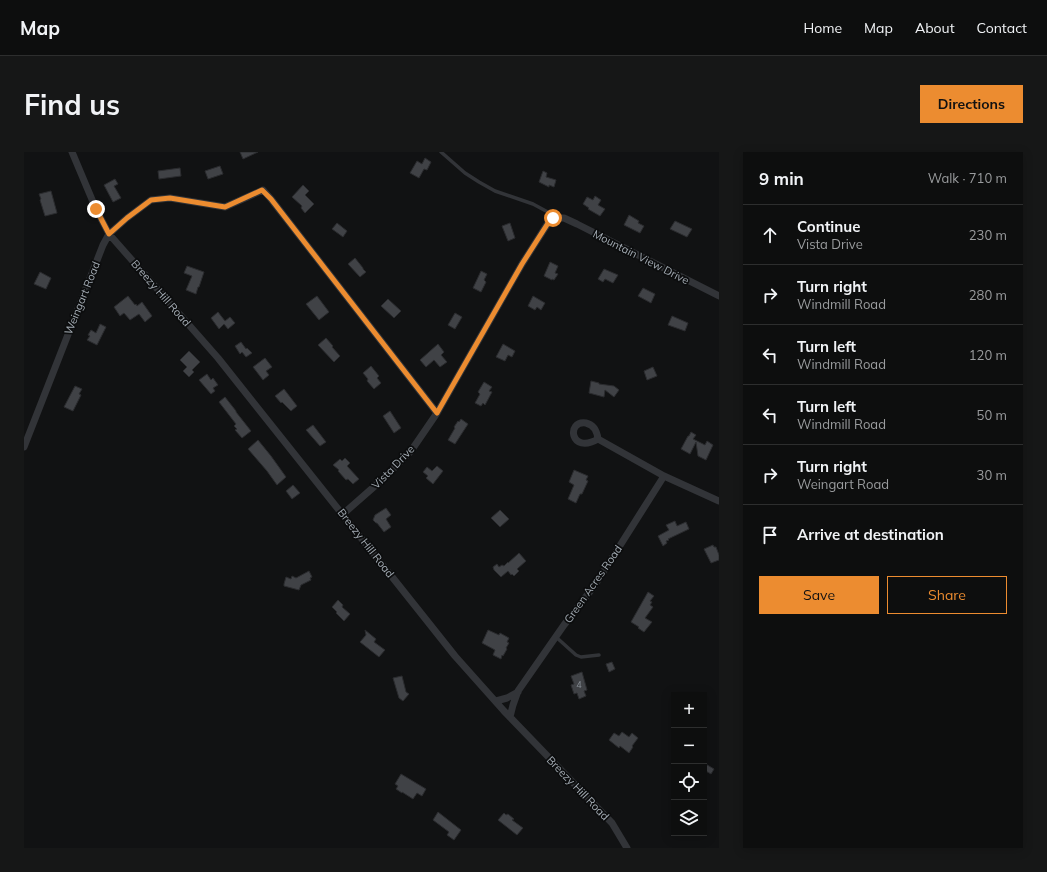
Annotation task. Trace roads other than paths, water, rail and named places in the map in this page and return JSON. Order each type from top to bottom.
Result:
[{"type":"street","points":[[72,152],[96,209],[109,234],[151,200],[170,198],[225,207],[262,190],[276,205],[437,413]]},
{"type":"street","name":"Vista Drive","points":[[343,514],[384,478],[411,451],[437,413],[522,264],[550,220],[553,218],[561,218]]},
{"type":"street","name":"Mountain View Drive","points":[[561,218],[719,296]]},
{"type":"street","name":"Weingart Road","points":[[24,447],[109,234]]},
{"type":"street","name":"Breezy Hill Road","points":[[109,234],[218,358],[455,656],[510,717],[612,823],[626,848]]},
{"type":"street","points":[[598,439],[664,476],[719,501]]},
{"type":"street","name":"Green Acres Road","points":[[510,717],[518,691],[595,585],[664,476]]},
{"type":"street","name":"Green Acres Road","points":[[496,701],[507,698],[518,691]]},
{"type":"lane","points":[[440,152],[465,173],[479,182],[494,190],[533,204],[561,218]]},
{"type":"lane","points":[[556,637],[581,658],[599,655]]}]
